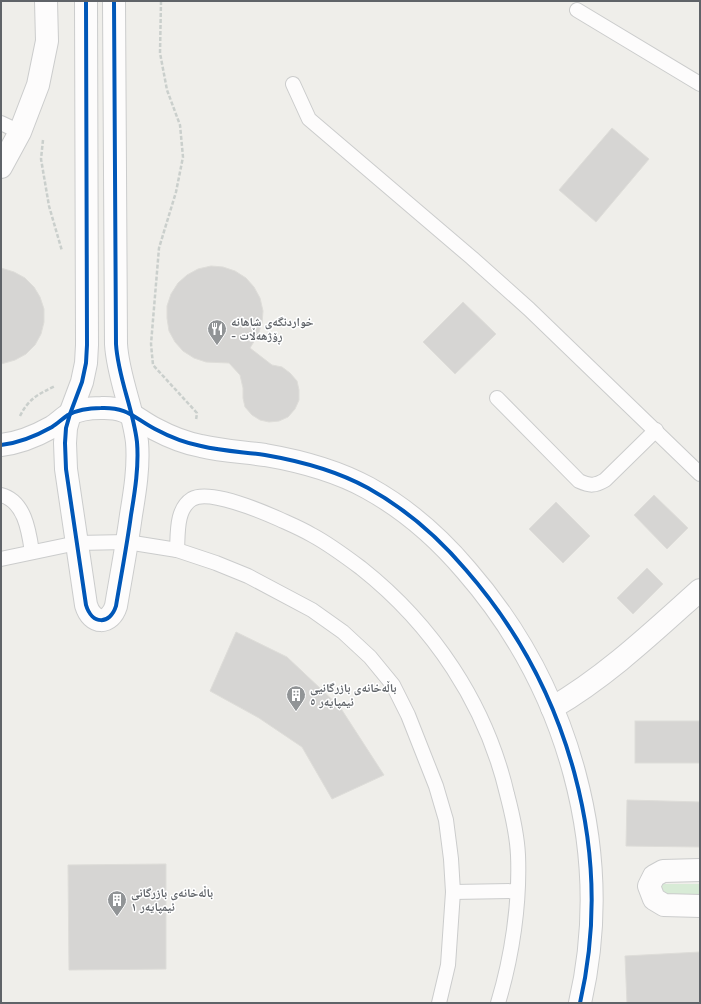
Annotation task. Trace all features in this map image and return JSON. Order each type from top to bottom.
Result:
[{"type":"street","points":[[1,167],[20,132],[38,85],[47,41],[46,1]]},
{"type":"street","points":[[86,1],[88,345],[82,382],[66,428],[65,458],[88,613],[94,618],[101,620],[108,618],[114,613],[127,542],[137,463],[137,443],[131,413],[119,369],[116,344],[114,1]]},
{"type":"street","points":[[4,445],[37,435],[54,426],[70,414],[85,409],[116,409],[131,413],[152,428],[175,439],[209,448],[271,457],[300,463],[333,473],[366,487],[391,501],[436,537],[481,587],[524,651],[542,684],[558,720],[570,757],[580,794],[590,868],[592,903],[591,938],[587,973],[580,1003]]},
{"type":"street","points":[[552,708],[582,690],[607,671],[700,590]]},
{"type":"street","points":[[700,870],[663,871],[654,876],[649,886],[654,899],[664,905],[700,906]]},
{"type":"lane","points":[[577,10],[700,84]]},
{"type":"lane","points":[[293,84],[309,119],[472,258],[529,309],[700,474]]},
{"type":"lane","points":[[1,123],[20,132]]},
{"type":"lane","points":[[497,398],[579,481],[588,485],[597,485],[605,480],[656,430]]},
{"type":"lane","points":[[1,495],[10,498],[16,504],[23,516],[29,532],[32,552]]},
{"type":"lane","points":[[177,550],[181,512],[186,504],[193,498],[211,496],[240,504],[313,535],[346,556],[377,580],[431,637],[454,670],[474,704],[490,740],[503,777],[512,815],[518,854],[517,891],[514,930],[505,979],[498,1003]]},
{"type":"lane","points":[[1,559],[77,543],[127,542],[177,550],[216,563],[248,576],[312,610],[343,632],[370,657],[393,685],[408,715],[436,786],[446,820],[451,859],[453,892],[448,965],[439,1003]]},
{"type":"lane","points":[[453,892],[517,891]]},
{"type":"path","points":[[160,1],[160,52],[167,90],[180,124],[183,157],[176,192],[159,248],[151,344],[153,365],[197,413],[192,444]]},
{"type":"path","points":[[44,139],[41,159],[49,206],[63,253]]},
{"type":"path","points":[[4,445],[6,428],[18,421],[29,402],[38,394],[58,384]]},
{"type":"green space","points":[[658,884],[700,884],[700,899],[657,899]]},
{"type":"building","points":[[612,128],[649,159],[596,222],[559,190]]},
{"type":"building","name":"خواردنگەی شاھانە - ڕۆژھەڵات","points":[[211,266],[223,267],[235,271],[246,278],[254,287],[260,298],[263,311],[262,323],[258,335],[250,348],[272,365],[282,367],[297,381],[299,400],[295,409],[288,417],[279,421],[269,422],[260,420],[252,415],[245,407],[240,375],[229,363],[206,362],[194,358],[183,351],[175,342],[169,331],[167,306],[171,294],[178,283],[187,275],[198,269]]},
{"type":"building","points":[[1,268],[14,272],[25,278],[34,287],[40,297],[44,309],[44,322],[41,334],[35,345],[26,354],[15,360],[1,364]]},
{"type":"building","points":[[463,302],[496,334],[455,374],[423,342]]},
{"type":"building","points":[[654,495],[688,528],[667,549],[634,515]]},
{"type":"building","points":[[556,502],[590,536],[563,563],[529,529]]},
{"type":"building","points":[[647,568],[663,584],[633,614],[617,598]]},
{"type":"building","name":"باڵەخانەی بازرگانیی ئیمپایەر ٥","points":[[236,632],[287,657],[340,707],[384,775],[332,799],[302,747],[259,718],[210,691]]},
{"type":"building","points":[[635,721],[700,721],[700,763],[635,763]]},
{"type":"building","points":[[627,800],[700,802],[700,847],[626,846]]},
{"type":"building","name":"باڵەخانەی بازرگانی ئیمپایەر ١","points":[[166,864],[166,969],[69,970],[68,865]]},
{"type":"building","points":[[700,952],[700,1003],[627,1003],[625,956]]},
{"type":"cycle path","points":[[86,1],[87,345],[86,363],[82,382],[66,428],[65,443],[66,469],[86,605],[92,616],[101,620],[110,617],[116,606],[134,497],[137,460],[135,429],[117,357],[116,344],[114,1]]},
{"type":"cycle path","points":[[1,445],[14,443],[34,436],[52,427],[68,415],[76,412],[97,408],[118,409],[130,414],[166,435],[189,443],[217,449],[292,460],[318,467],[344,477],[382,496],[408,514],[433,535],[466,570],[502,616],[532,666],[556,718],[574,773],[586,830],[591,887],[589,945],[580,1003]]},
{"type":"place","name":"خواردنگەی شاھانە - ڕۆژھەڵات","points":[[217,346]]},
{"type":"place","name":"باڵەخانەی بازرگانیی ئیمپایەر ٥","points":[[296,712]]},
{"type":"place","name":"باڵەخانەی بازرگانی ئیمپایەر ١","points":[[117,917]]}]
